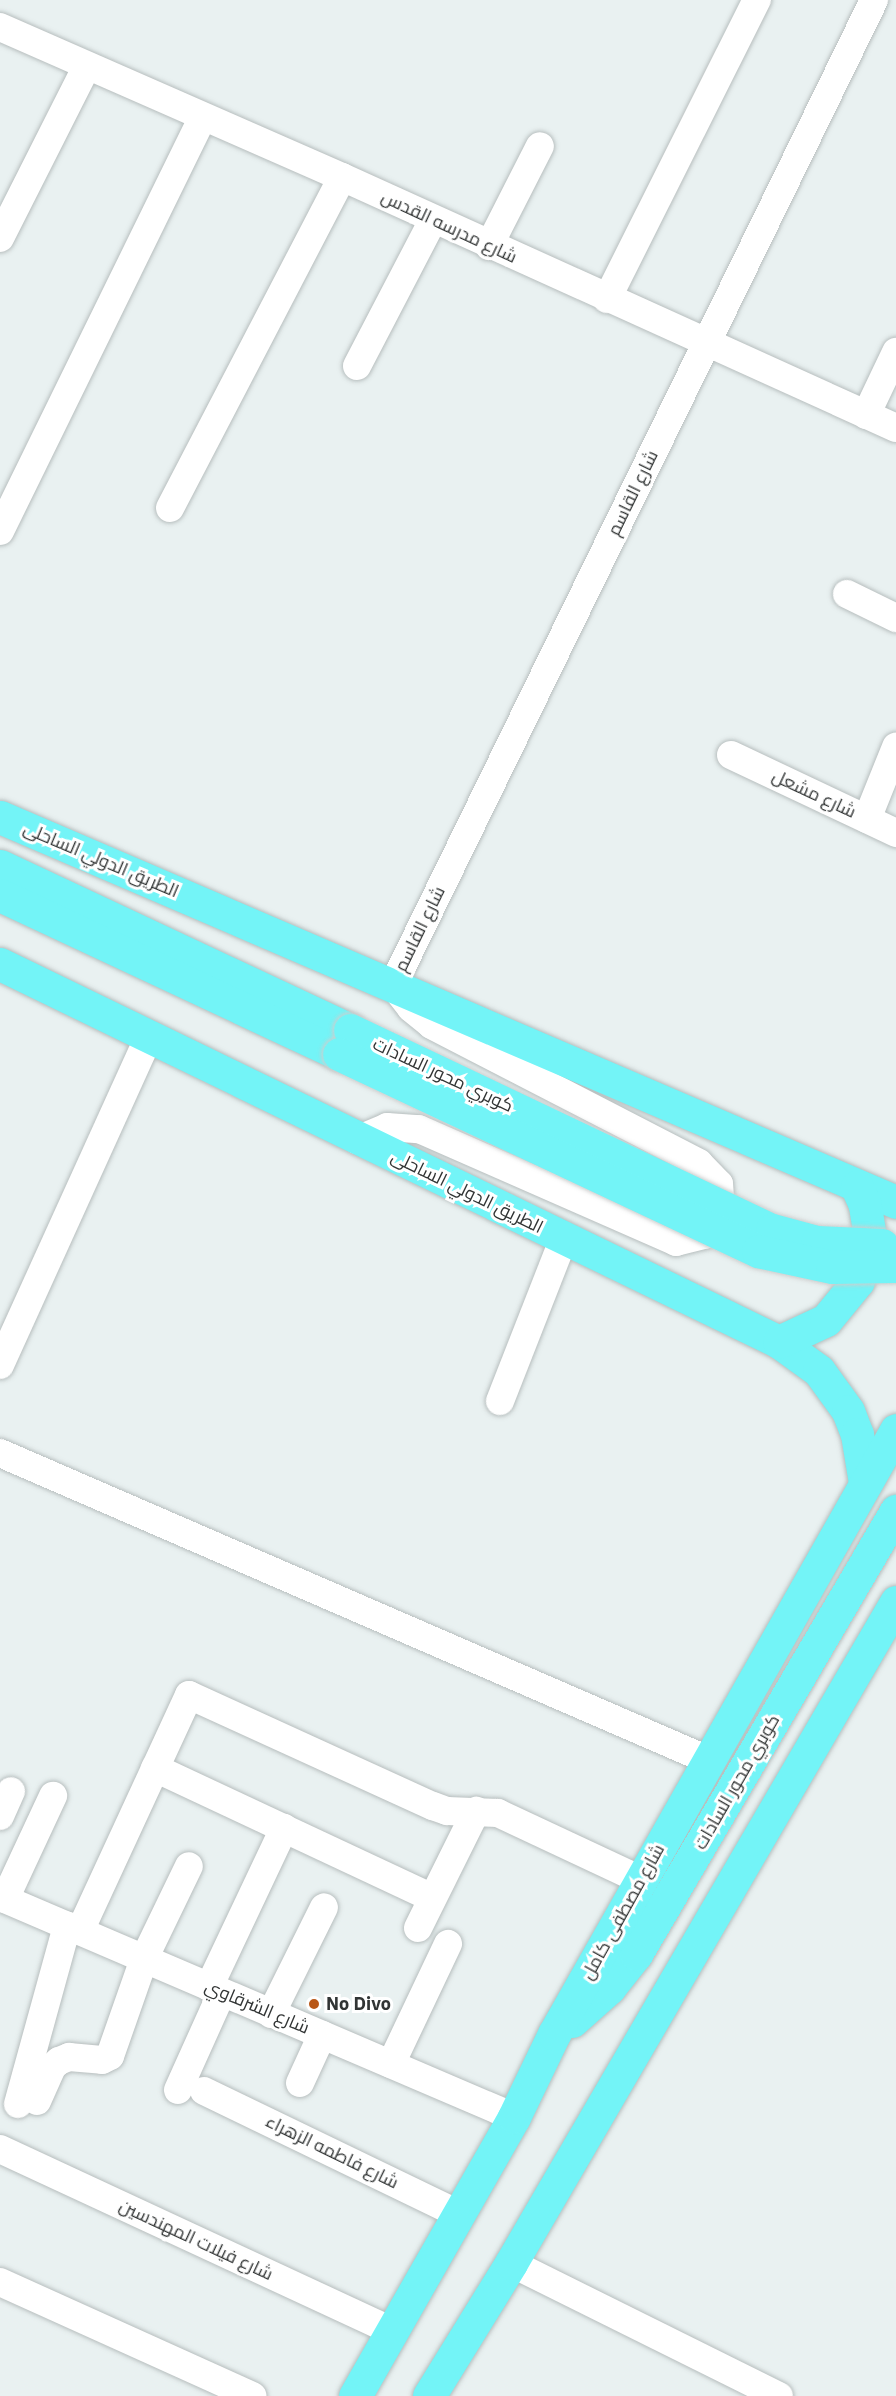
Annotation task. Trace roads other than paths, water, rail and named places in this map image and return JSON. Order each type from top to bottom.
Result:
[{"type":"main road","name":"الطريق الدولي الساحلى","points":[[0,817],[896,1202]]},
{"type":"main road","name":"كوبري محور السادات","points":[[0,866],[758,1251],[832,1267],[896,1266]]},
{"type":"main road","name":"كوبري محور السادات","points":[[0,894],[772,1230],[839,1245],[896,1243]]},
{"type":"main road","name":"الطريق الدولي الساحلى","points":[[0,964],[148,1039],[779,1342],[819,1371],[839,1397],[857,1434],[865,1483]]},
{"type":"main road","points":[[779,1342],[826,1320],[858,1281],[866,1256],[869,1231],[865,1205],[857,1187]]},
{"type":"main road","name":"شارع مصطفى كامل","points":[[355,2396],[514,2117],[554,2034],[896,1430]]},
{"type":"main road","name":"كوبري محور السادات","points":[[554,2034],[609,1988],[652,1926],[896,1511]]},
{"type":"main road","points":[[429,2396],[511,2263],[896,1602]]},
{"type":"street","points":[[607,299],[757,0]]},
{"type":"street","name":"شارع القاسم","points":[[393,985],[874,0]]},
{"type":"street","name":"شارع مدرسه القدس","points":[[0,27],[202,118],[342,177],[489,246],[896,428]]},
{"type":"street","points":[[0,238],[87,66]]},
{"type":"street","points":[[0,531],[202,118]]},
{"type":"street","points":[[489,246],[540,146]]},
{"type":"street","points":[[170,508],[342,177]]},
{"type":"street","points":[[357,366],[433,220]]},
{"type":"street","points":[[866,415],[892,368]]},
{"type":"street","points":[[847,594],[896,618]]},
{"type":"street","points":[[867,819],[896,747]]},
{"type":"street","name":"شارع مشعل","points":[[731,755],[896,833]]},
{"type":"street","points":[[357,1140],[376,1129],[408,1126],[676,1242],[704,1235],[721,1212],[719,1184],[711,1172],[421,1018],[393,985]]},
{"type":"street","points":[[0,1365],[148,1039]]},
{"type":"street","points":[[456,1146],[498,1060]]},
{"type":"street","points":[[527,1178],[564,1094]]},
{"type":"street","points":[[620,1219],[654,1140]]},
{"type":"street","points":[[500,1401],[564,1238]]},
{"type":"street","points":[[0,1453],[708,1760]]},
{"type":"street","points":[[189,1866],[144,1959],[110,2055],[102,2060],[69,2057],[60,2061],[52,2067],[28,2103],[74,1929],[156,1768],[189,1695],[433,1806],[462,1812],[498,1814],[641,1880]]},
{"type":"street","points":[[156,1768],[432,1898]]},
{"type":"street","points":[[3,1898],[53,1796]]},
{"type":"street","points":[[418,1928],[476,1811]]},
{"type":"street","points":[[216,1990],[284,1828]]},
{"type":"street","name":"شارع الشرقاوي","points":[[3,1898],[514,2117]]},
{"type":"street","points":[[271,2013],[324,1907]]},
{"type":"street","points":[[390,2064],[448,1944]]},
{"type":"street","name":"شارع فاطمه الزهراء","points":[[216,1990],[191,2091],[459,2214]]},
{"type":"street","points":[[300,2083],[322,2035]]},
{"type":"street","name":"شارع فيلات المهندسين","points":[[0,2149],[392,2331]]},
{"type":"street","points":[[511,2263],[779,2396]]},
{"type":"street","points":[[0,2282],[252,2396]]},
{"type":"place","name":"No Divo","points":[[314,2004]]}]
